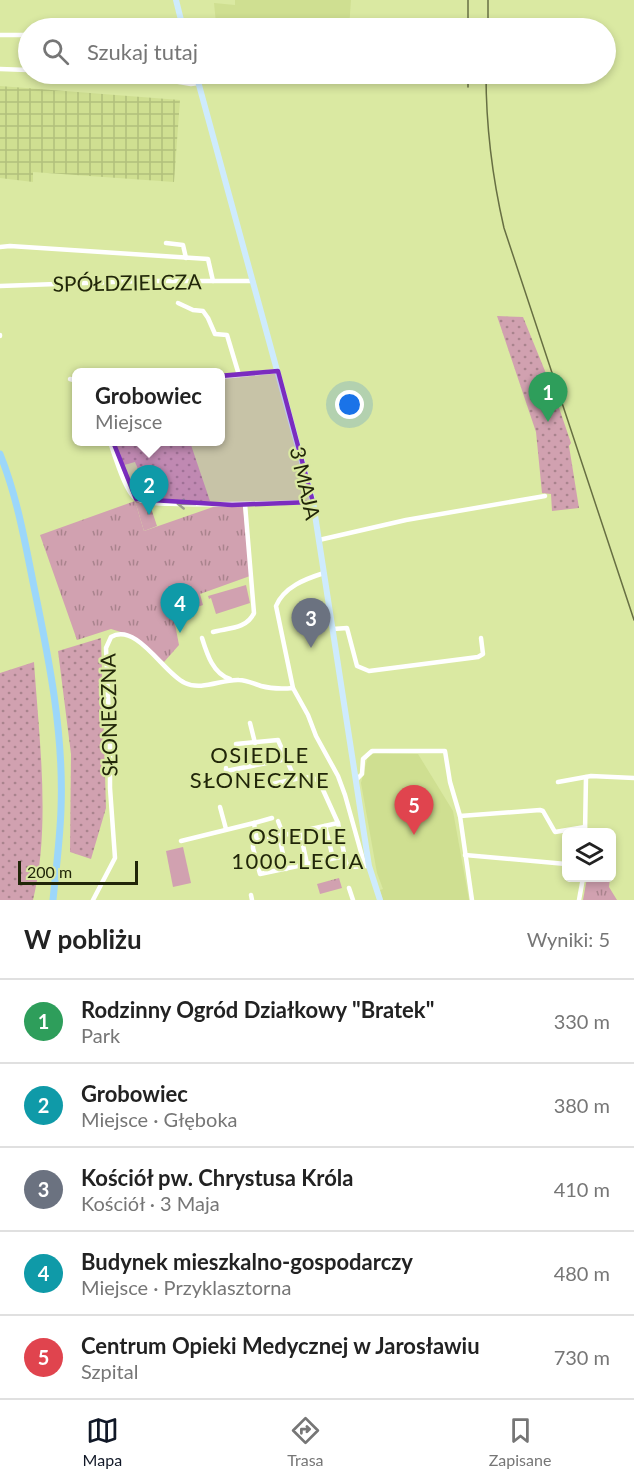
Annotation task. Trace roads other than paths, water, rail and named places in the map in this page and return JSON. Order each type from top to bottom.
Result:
[{"type":"main road","points":[[0,454],[12,486],[27,552],[54,692],[62,808],[52,900]]},
{"type":"street","points":[[176,0],[180,18]]},
{"type":"street","points":[[0,35],[18,36]]},
{"type":"street","points":[[0,69],[18,70]]},
{"type":"street","name":"3 MAJA","points":[[199,84],[313,502],[369,866],[380,900]]},
{"type":"street","points":[[166,243],[183,245],[186,258]]},
{"type":"street","points":[[0,247],[89,250],[208,259],[213,281]]},
{"type":"street","name":"SPÓŁDZIELCZA","points":[[0,286],[132,281],[253,281]]},
{"type":"street","points":[[178,303],[203,312],[214,334],[227,335],[239,375]]},
{"type":"street","points":[[225,377],[278,371]]},
{"type":"street","points":[[112,446],[123,477],[136,499],[158,503],[232,505],[313,502]]},
{"type":"street","points":[[319,540],[406,520],[545,496]]},
{"type":"street","points":[[213,632],[238,627],[251,619],[254,614],[244,504]]},
{"type":"street","points":[[324,573],[307,578],[286,591],[276,606],[293,688],[338,776],[354,820],[364,864],[369,866]]},
{"type":"street","points":[[333,629],[347,628],[357,666],[369,670],[482,656],[481,638]]},
{"type":"street","name":"SŁONECZNA","points":[[93,900],[115,858],[110,788],[106,648],[111,637],[120,634],[135,639],[179,680],[189,685],[242,680],[273,689],[293,688]]},
{"type":"street","points":[[202,638],[217,671],[232,680]]},
{"type":"street","points":[[250,723],[255,743]]},
{"type":"street","points":[[236,744],[278,740],[295,779]]},
{"type":"street","points":[[356,780],[362,774],[363,759],[372,751],[445,751],[450,782],[460,816],[472,900]]},
{"type":"street","points":[[226,768],[226,771],[287,759]]},
{"type":"street","points":[[268,785],[311,777],[319,781],[338,823],[345,856],[350,867],[369,866]]},
{"type":"street","points":[[585,828],[586,777]]},
{"type":"street","points":[[558,782],[586,777],[634,778]]},
{"type":"street","points":[[220,807],[226,829]]},
{"type":"street","points":[[460,816],[540,810],[555,831],[562,831]]},
{"type":"street","points":[[182,841],[272,818]]},
{"type":"street","points":[[278,821],[286,869]]},
{"type":"street","points":[[254,823],[257,841]]},
{"type":"street","points":[[338,823],[257,841],[253,848],[260,874],[345,856]]},
{"type":"street","points":[[325,826],[333,858]]},
{"type":"street","points":[[300,831],[307,864]]},
{"type":"street","points":[[465,855],[562,864]]},
{"type":"street","points":[[579,900],[582,882]]},
{"type":"street","points":[[349,888],[353,900]]},
{"type":"railway","points":[[468,0],[468,18]]},
{"type":"railway","points":[[488,0],[488,18]]},
{"type":"railway","points":[[486,84],[490,151],[504,228],[634,620]]},
{"type":"place","name":"Rodzinny Ogród Działkowy \"Bratek\"","points":[[548,422]]},
{"type":"place","name":"Grobowiec","points":[[149,515]]},
{"type":"place","name":"Budynek mieszkalno-gospodarczy","points":[[180,633]]},
{"type":"place","name":"Kościół pw. Chrystusa Króla","points":[[311,648]]},
{"type":"place","name":"Centrum Opieki Medycznej w Jarosławiu","points":[[414,835]]},
{"type":"district","name":"OSIEDLE SŁONECZNE","points":[[260,766]]},
{"type":"district","name":"OSIEDLE 1000-LECIA","points":[[298,848]]}]
